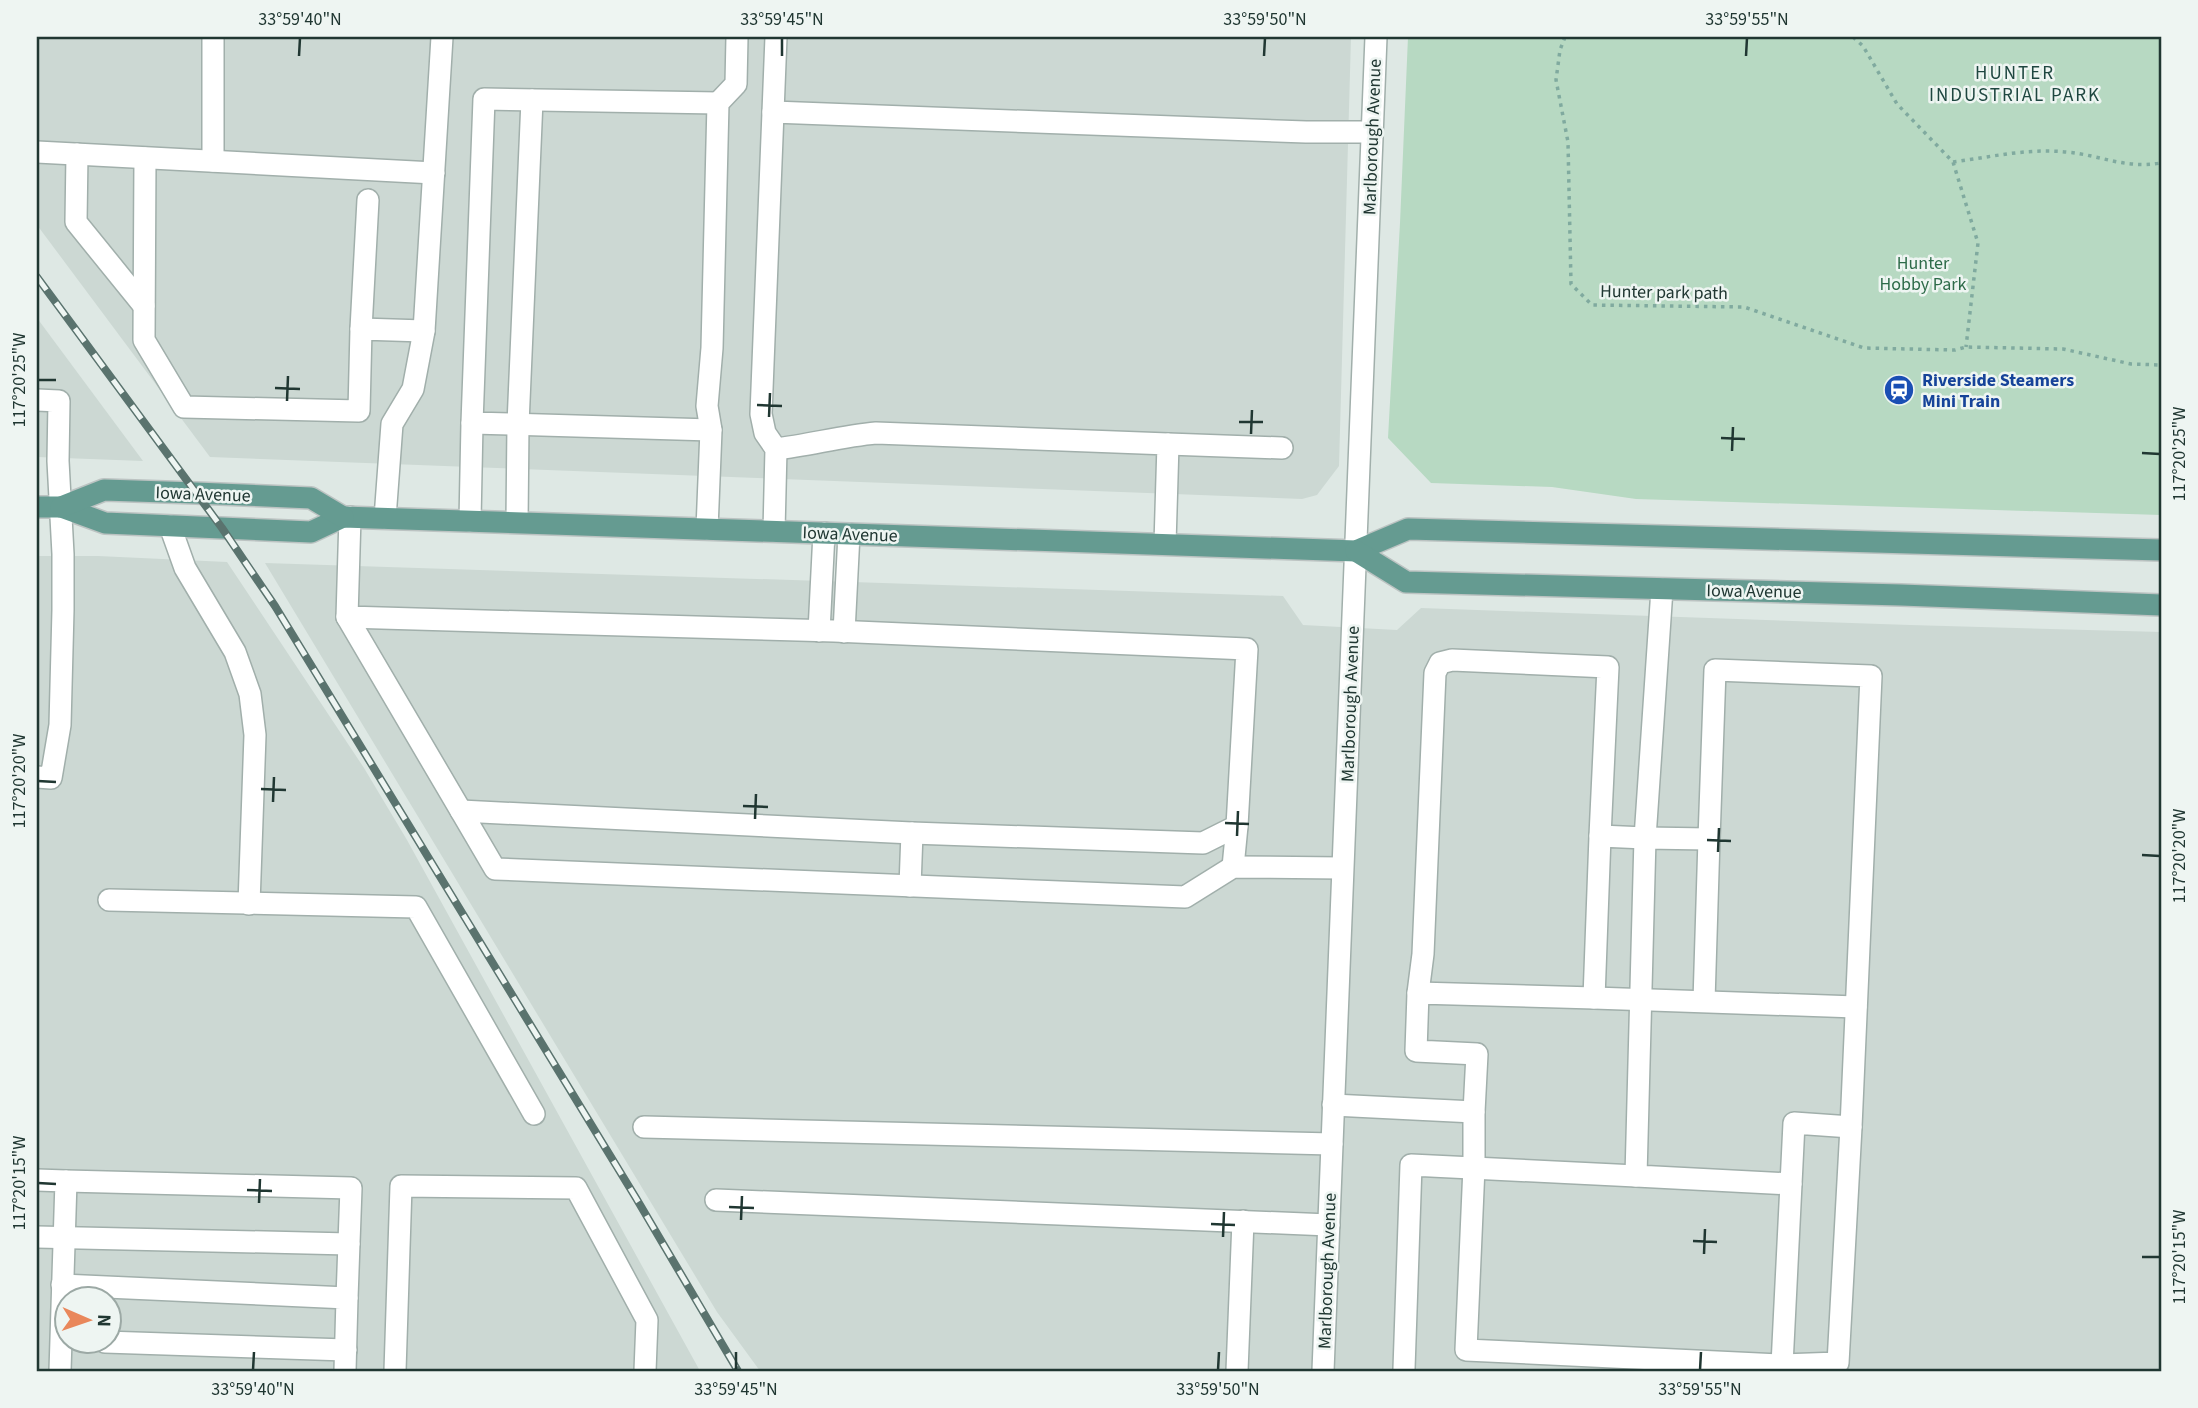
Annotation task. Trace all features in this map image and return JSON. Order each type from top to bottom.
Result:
[{"type":"main road","name":"Iowa Avenue","points":[[61,507],[104,490],[196,493],[311,498],[347,517]]},
{"type":"main road","name":"Iowa Avenue","points":[[37,507],[61,507],[105,523],[311,532],[347,517],[1356,551],[1408,529],[2161,550]]},
{"type":"main road","name":"Iowa Avenue","points":[[1356,551],[1406,582],[1901,594],[2161,605]]},
{"type":"street","points":[[213,37],[214,161]]},
{"type":"street","points":[[385,518],[392,424],[412,389],[424,331],[442,37]]},
{"type":"street","points":[[707,529],[711,430],[707,406],[712,348],[718,103],[736,84],[737,37]]},
{"type":"street","points":[[774,531],[776,449],[765,432],[761,414],[776,37]]},
{"type":"street","name":"Marlborough Avenue","points":[[1323,1371],[1376,37]]},
{"type":"street","points":[[470,521],[484,99],[718,103]]},
{"type":"street","points":[[517,523],[518,424],[532,100]]},
{"type":"street","points":[[773,112],[1306,132],[1372,132]]},
{"type":"street","points":[[37,152],[434,173]]},
{"type":"street","points":[[77,154],[76,222],[144,306]]},
{"type":"street","points":[[145,158],[144,340],[184,407],[359,411],[368,200]]},
{"type":"street","points":[[361,329],[424,331]]},
{"type":"street","points":[[37,400],[59,401],[58,461],[63,554],[60,725],[51,778],[37,777]]},
{"type":"street","points":[[472,423],[711,430]]},
{"type":"street","points":[[776,449],[850,435],[876,433],[1282,448]]},
{"type":"street","points":[[1164,544],[1168,444]]},
{"type":"street","points":[[347,517],[347,617],[495,869],[1185,897],[1233,867],[1342,868]]},
{"type":"street","points":[[170,526],[185,568],[235,652],[250,694],[255,736],[249,904]]},
{"type":"street","points":[[819,631],[824,533]]},
{"type":"street","points":[[844,632],[849,534]]},
{"type":"street","points":[[1636,1176],[1645,838],[1662,589]]},
{"type":"street","points":[[347,617],[819,631],[1247,649],[1233,867]]},
{"type":"street","points":[[1594,998],[1608,667],[1452,660],[1440,663],[1435,673],[1423,954],[1418,993],[1416,1051],[1477,1054],[1466,1350],[1782,1365],[1838,1363],[1871,676],[1715,670],[1703,1001]]},
{"type":"street","points":[[461,811],[912,833],[1203,843],[1237,826]]},
{"type":"street","points":[[910,886],[912,833]]},
{"type":"street","points":[[1600,836],[1709,839]]},
{"type":"street","points":[[109,900],[416,906],[534,1114]]},
{"type":"street","points":[[1418,993],[1856,1007]]},
{"type":"street","points":[[1334,1105],[1474,1112]]},
{"type":"street","points":[[1782,1365],[1794,1123],[1851,1127]]},
{"type":"street","points":[[644,1126],[1332,1144]]},
{"type":"street","points":[[1404,1368],[1411,1166],[1791,1184]]},
{"type":"street","points":[[37,1180],[351,1188],[345,1361],[122,1343]]},
{"type":"street","points":[[66,1181],[62,1285],[347,1297]]},
{"type":"street","points":[[395,1371],[401,1186],[576,1188],[647,1320],[645,1371]]},
{"type":"street","points":[[716,1200],[1329,1224]]},
{"type":"street","points":[[1237,1371],[1243,1221]]},
{"type":"street","points":[[37,1237],[349,1244]]},
{"type":"path","name":"Hunter park path","points":[[1565,37],[1560,50],[1556,80],[1567,142],[1570,284],[1592,305],[1744,307],[1864,348],[2063,349],[2131,364],[2161,365]]},
{"type":"path","points":[[1853,37],[1863,46],[1897,104],[1953,162],[1978,243],[1966,347]]},
{"type":"path","points":[[1953,162],[2030,150],[2068,152],[2133,166],[2161,163]]},
{"type":"shaded area","points":[[37,37],[1351,37],[1339,466],[1317,495],[1302,499],[210,457],[37,225]]},
{"type":"shaded area","points":[[37,318],[143,461],[37,457]]},
{"type":"shaded area","points":[[37,556],[227,562],[364,768],[407,840],[700,1371],[37,1371]]},
{"type":"shaded area","points":[[265,563],[1283,596],[1303,625],[1397,630],[1421,608],[2161,632],[2161,1371],[760,1371],[717,1312]]},
{"type":"green space","name":"Hunter Hobby Park","points":[[1408,37],[2161,37],[2161,515],[1636,499],[1552,487],[1431,483],[1388,438]]},
{"type":"railway","points":[[37,277],[222,528],[275,606],[636,1198],[738,1371]]},
{"type":"place","name":"Riverside Steamers Mini Train","points":[[1899,390]]},
{"type":"district","name":"HUNTER INDUSTRIAL PARK","points":[[2015,83]]}]
